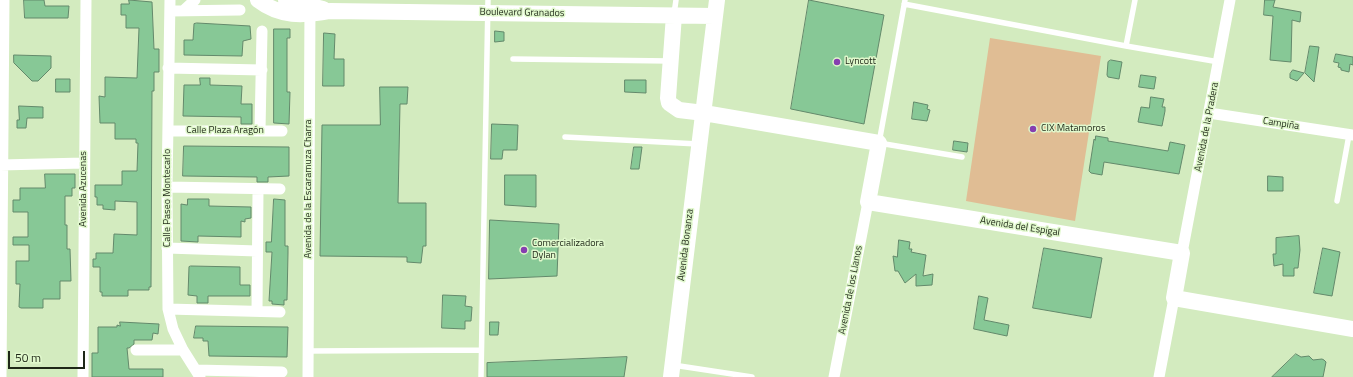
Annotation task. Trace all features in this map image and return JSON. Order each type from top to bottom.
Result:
[{"type":"street","points":[[1,377],[1,165],[4,0]]},
{"type":"street","name":"Avenida Azucenas","points":[[83,377],[86,0]]},
{"type":"street","points":[[183,10],[195,0]]},
{"type":"street","name":"Boulevard Granados","points":[[258,0],[278,12],[291,14],[310,6]]},
{"type":"street","name":"Boulevard Granados","points":[[286,0],[330,11],[487,6],[716,8]]},
{"type":"street","name":"Avenida de la Pradera","points":[[1182,253],[1230,0]]},
{"type":"street","points":[[171,3],[183,10],[240,10]]},
{"type":"street","name":"Calle Paseo Montecarlo","points":[[171,3],[168,68],[168,309],[173,329],[183,350],[198,373]]},
{"type":"street","name":"Avenida de la Escaramuza Charra","points":[[308,377],[310,6]]},
{"type":"street","points":[[675,8],[668,98],[669,103],[679,110],[879,143],[868,202]]},
{"type":"street","name":"Avenida Bonanza","points":[[672,371],[716,8]]},
{"type":"street","points":[[260,130],[262,31]]},
{"type":"street","points":[[168,68],[262,70]]},
{"type":"street","name":"Campiña","points":[[1209,113],[1351,135]]},
{"type":"street","name":"Calle Plaza Aragón","points":[[168,131],[282,131]]},
{"type":"street","points":[[1,165],[84,163]]},
{"type":"street","points":[[167,187],[258,190],[280,189]]},
{"type":"street","points":[[257,311],[258,190]]},
{"type":"street","name":"Avenida del Espigal","points":[[868,202],[1182,253]]},
{"type":"street","name":"Avenida de los Llanos","points":[[834,377],[868,202]]},
{"type":"street","points":[[167,248],[257,251]]},
{"type":"street","points":[[1159,377],[1182,253]]},
{"type":"street","points":[[1174,298],[1353,330]]},
{"type":"street","points":[[168,309],[280,312]]},
{"type":"street","points":[[136,350],[183,350]]},
{"type":"street","points":[[198,373],[282,372]]},
{"type":"lane","points":[[1126,46],[1134,0]]},
{"type":"lane","points":[[962,157],[879,143],[905,2],[1126,46],[1219,62]]},
{"type":"lane","points":[[481,377],[487,6]]},
{"type":"lane","points":[[514,59],[671,61]]},
{"type":"lane","points":[[1337,202],[1351,135]]},
{"type":"lane","points":[[565,137],[700,144]]},
{"type":"lane","points":[[308,351],[481,350]]},
{"type":"lane","points":[[672,371],[752,377]]},
{"type":"shaded area","name":"CIX Matamoros","points":[[990,38],[1101,56],[1075,221],[966,201]]},
{"type":"building","points":[[24,0],[44,0],[45,6],[69,6],[68,18],[25,18]]},
{"type":"building","points":[[129,0],[152,2],[154,49],[159,49],[159,72],[154,72],[154,91],[152,91],[151,287],[149,287],[149,290],[128,290],[128,296],[102,296],[102,292],[100,292],[100,267],[93,267],[93,259],[96,259],[96,253],[113,253],[114,234],[137,235],[137,202],[115,201],[115,210],[103,209],[103,205],[97,205],[97,197],[95,197],[95,185],[122,185],[122,171],[137,171],[138,143],[136,143],[136,139],[115,139],[115,123],[100,123],[99,96],[105,97],[105,77],[137,78],[139,28],[126,28],[126,15],[121,15],[121,4],[129,4]]},
{"type":"building","name":"Lyncott","points":[[809,0],[884,15],[864,124],[791,109]]},
{"type":"building","points":[[1265,0],[1275,0],[1273,7],[1301,12],[1300,22],[1292,20],[1291,62],[1270,60],[1273,16],[1264,15]]},
{"type":"building","points":[[194,24],[250,26],[251,39],[243,41],[242,56],[184,55],[184,40],[193,40]]},
{"type":"building","points":[[274,29],[290,29],[290,38],[287,38],[287,92],[290,92],[289,124],[274,123]]},
{"type":"building","points":[[495,31],[504,32],[504,41],[495,42]]},
{"type":"building","points":[[324,33],[335,34],[334,59],[344,59],[344,86],[323,86]]},
{"type":"building","points":[[1310,46],[1319,47],[1314,82],[1305,73]]},
{"type":"building","points":[[1336,54],[1353,57],[1353,65],[1350,64],[1349,72],[1341,70],[1341,68],[1338,67],[1339,63],[1334,62]]},
{"type":"building","points":[[14,55],[51,56],[51,68],[38,81],[32,81],[14,63]]},
{"type":"building","points":[[1111,60],[1122,62],[1119,79],[1108,77],[1107,75],[1108,62]]},
{"type":"building","points":[[1293,70],[1304,73],[1297,81],[1290,78],[1290,74]]},
{"type":"building","points":[[1141,75],[1156,77],[1154,89],[1139,87]]},
{"type":"building","points":[[200,78],[210,78],[210,85],[242,86],[241,104],[252,104],[252,124],[241,124],[241,117],[183,116],[184,85],[200,85]]},
{"type":"building","points":[[56,79],[70,79],[70,92],[56,92]]},
{"type":"building","points":[[625,80],[646,80],[646,93],[625,92]]},
{"type":"building","points":[[380,87],[408,87],[407,104],[400,104],[398,203],[426,203],[426,246],[423,246],[421,263],[407,262],[407,257],[320,256],[322,125],[380,125]]},
{"type":"building","points":[[1151,97],[1164,99],[1162,107],[1165,107],[1165,111],[1162,126],[1138,122],[1141,107],[1149,108]]},
{"type":"building","points":[[914,102],[928,105],[927,109],[930,110],[927,121],[912,119]]},
{"type":"building","points":[[19,106],[43,107],[43,118],[27,118],[26,128],[17,128],[17,120],[19,120]]},
{"type":"building","points":[[492,124],[518,125],[517,150],[503,150],[502,159],[491,159]]},
{"type":"building","points":[[1096,136],[1108,138],[1108,141],[1168,151],[1170,142],[1185,145],[1179,174],[1104,162],[1102,175],[1091,173],[1089,171],[1094,139],[1095,140]]},
{"type":"building","points":[[954,141],[968,143],[967,152],[953,150]]},
{"type":"building","points":[[184,146],[289,147],[289,176],[268,177],[268,182],[257,182],[257,177],[183,176]]},
{"type":"building","points":[[634,147],[642,147],[639,169],[631,169]]},
{"type":"building","points":[[45,174],[75,174],[75,188],[72,188],[72,196],[65,196],[65,225],[67,225],[67,249],[70,249],[71,281],[60,281],[60,299],[43,299],[43,308],[21,308],[19,307],[20,284],[16,284],[16,261],[29,261],[29,245],[13,245],[13,237],[28,237],[28,212],[13,212],[13,200],[20,200],[20,188],[45,188]]},
{"type":"building","points":[[505,175],[536,175],[536,207],[505,205]]},
{"type":"building","points":[[1268,176],[1283,177],[1283,191],[1268,191]]},
{"type":"building","points":[[188,199],[209,199],[209,206],[251,207],[251,218],[245,219],[245,222],[241,221],[241,237],[198,236],[198,242],[181,241],[181,204],[187,205]]},
{"type":"building","points":[[274,199],[285,200],[285,246],[288,246],[288,253],[287,300],[284,300],[284,305],[272,304],[272,301],[269,301],[272,252],[266,252],[266,242],[271,242]]},
{"type":"building","name":"Comercializadora Dylan","points":[[490,220],[559,224],[557,276],[489,279]]},
{"type":"building","points":[[1299,236],[1300,250],[1298,268],[1294,268],[1294,276],[1283,276],[1283,264],[1274,266],[1273,254],[1276,254],[1276,238]]},
{"type":"building","points":[[899,240],[910,242],[909,249],[912,249],[911,252],[926,255],[923,276],[933,274],[932,285],[916,286],[916,274],[905,283],[898,271],[895,271],[893,256],[897,257]]},
{"type":"building","points":[[1044,248],[1102,258],[1091,318],[1033,308]]},
{"type":"building","points":[[1323,248],[1340,252],[1332,296],[1314,293]]},
{"type":"building","points":[[189,267],[240,267],[240,285],[250,285],[250,296],[208,296],[208,303],[197,303],[197,296],[188,295]]},
{"type":"building","points":[[443,295],[466,296],[465,306],[472,307],[471,321],[465,321],[465,329],[442,328]]},
{"type":"building","points":[[979,296],[988,298],[984,320],[1009,325],[1007,336],[974,329]]},
{"type":"building","points":[[120,322],[159,324],[158,334],[153,333],[152,340],[134,340],[134,344],[127,348],[129,369],[163,369],[163,377],[92,377],[92,353],[98,353],[98,327],[117,327],[117,325],[120,326]]},
{"type":"building","points":[[490,322],[499,322],[498,335],[490,335]]},
{"type":"building","points":[[196,326],[288,327],[287,357],[209,356],[208,341],[203,341],[203,338],[194,338]]},
{"type":"building","points":[[1296,354],[1301,357],[1309,356],[1313,360],[1324,360],[1326,362],[1323,377],[1272,377]]},
{"type":"building","points":[[627,357],[624,377],[487,377],[487,363]]},
{"type":"place","name":"Lyncott","points":[[837,62]]},
{"type":"place","name":"CIX Matamoros","points":[[1033,129]]},
{"type":"place","name":"Comercializadora Dylan","points":[[524,250]]}]
